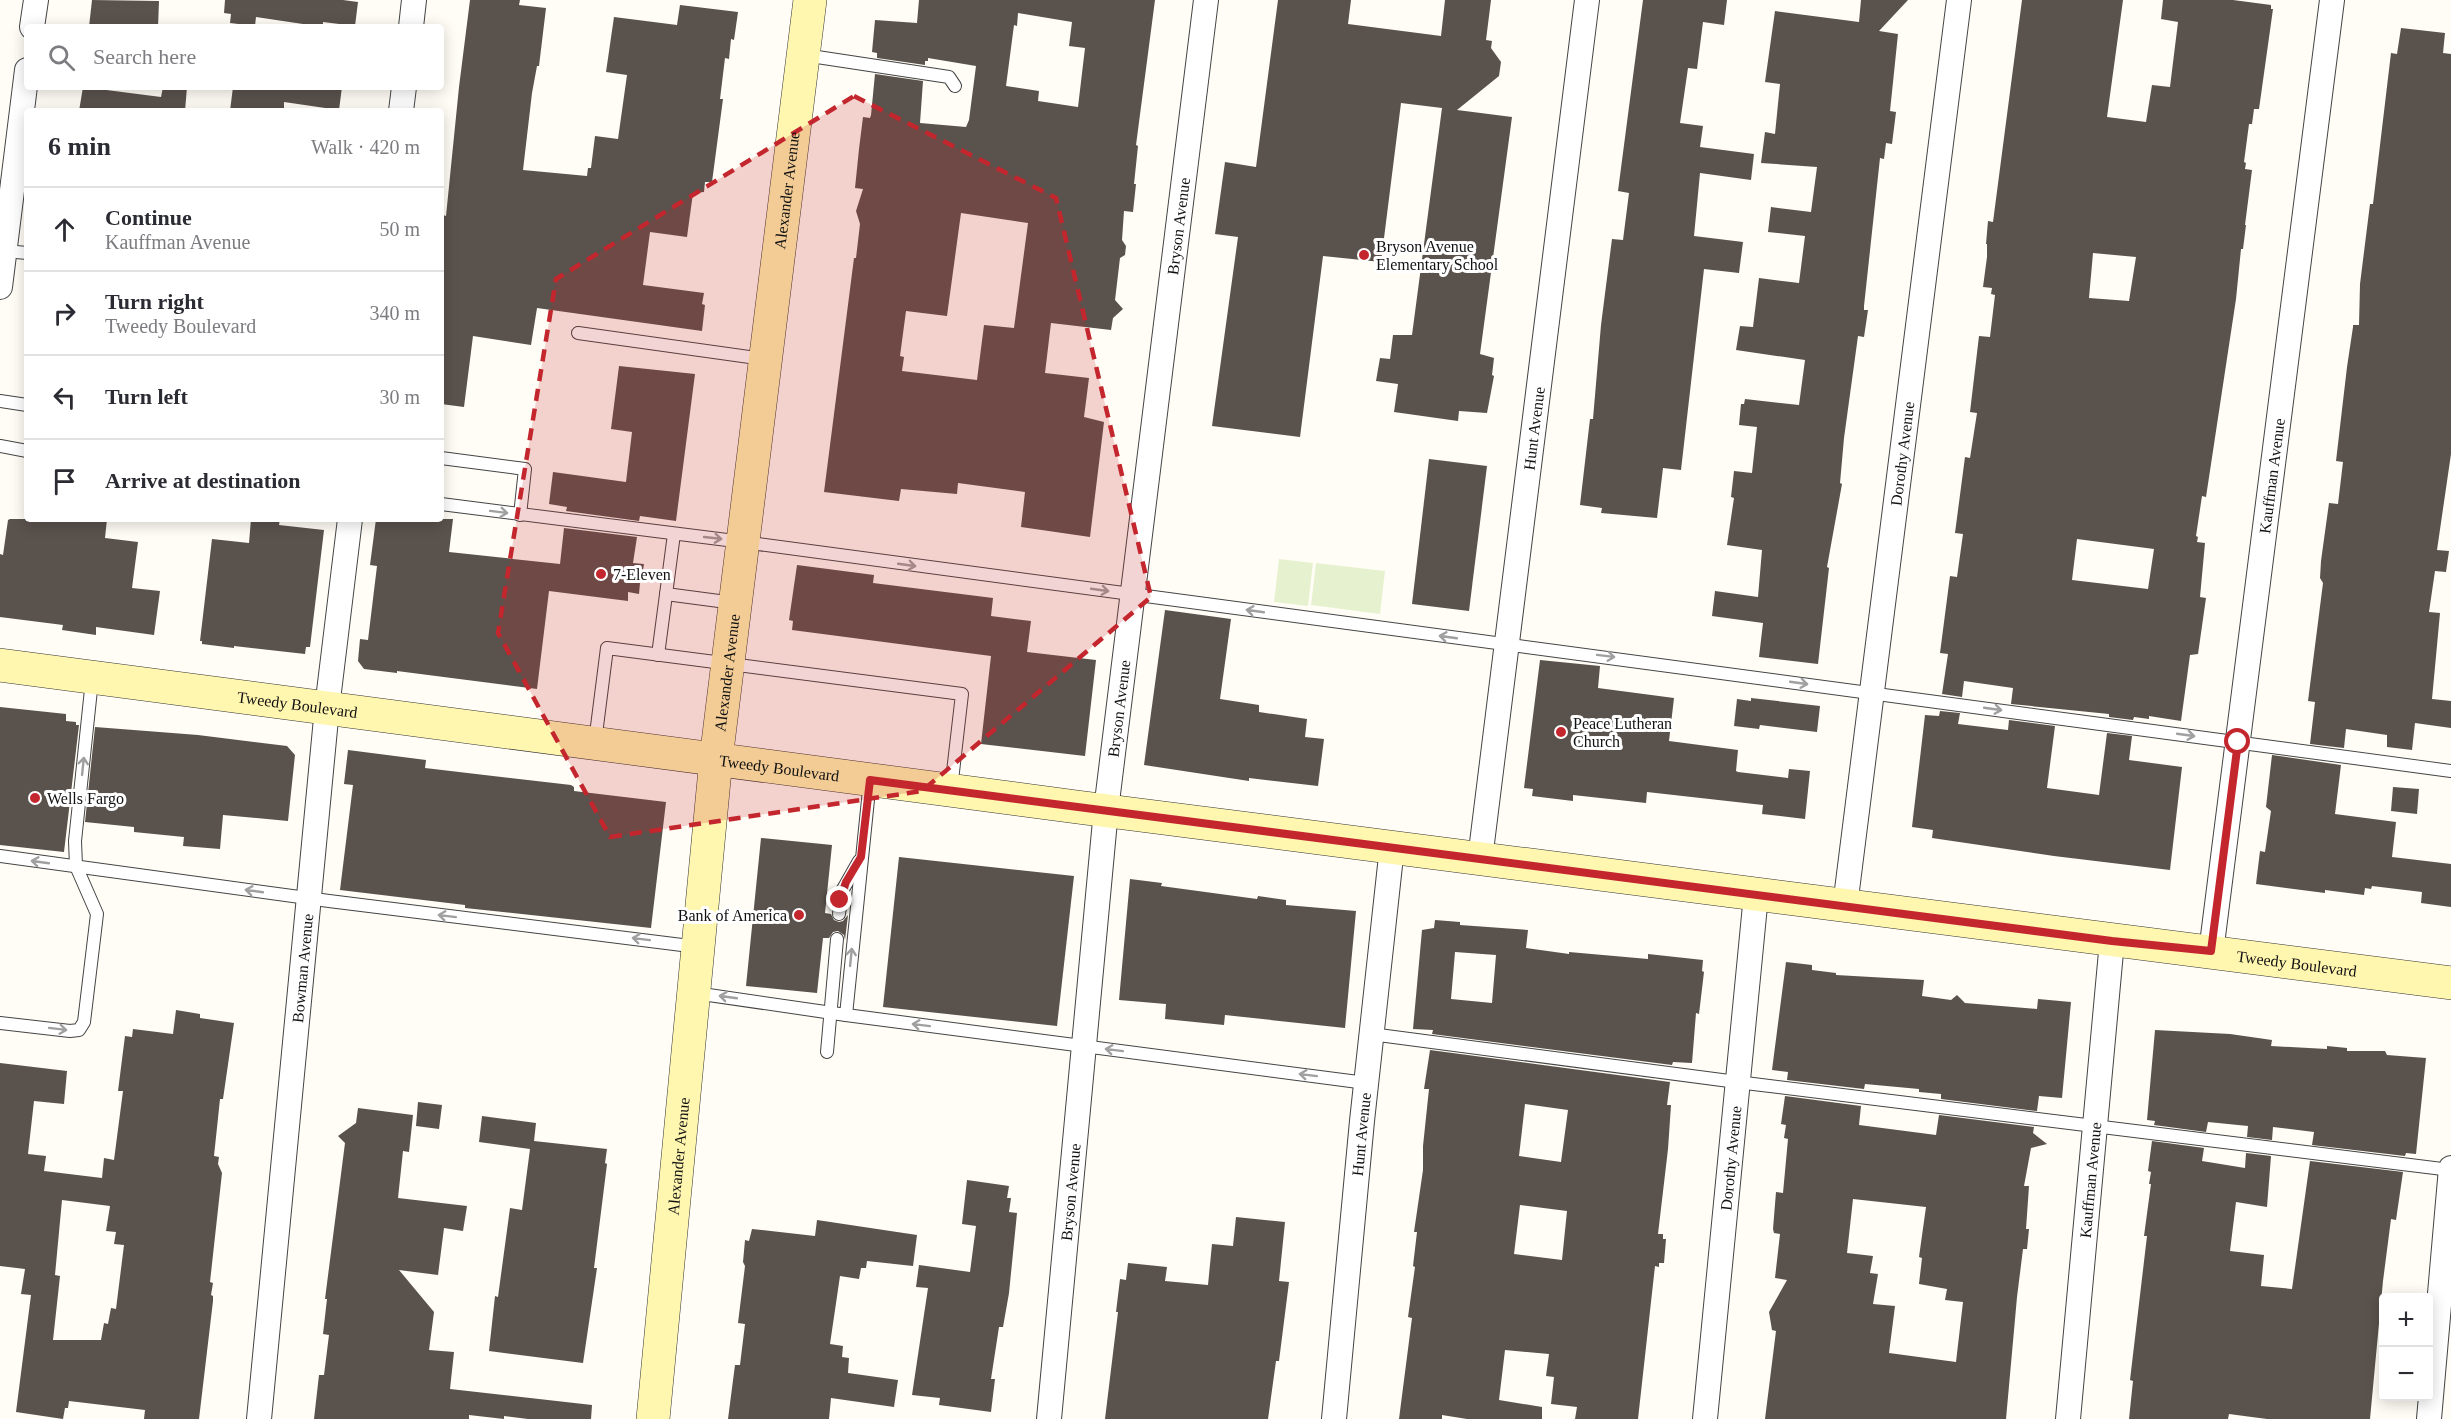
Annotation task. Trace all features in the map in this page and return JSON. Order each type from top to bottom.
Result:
[{"type":"main road","name":"Alexander Avenue","points":[[652,1419],[716,759],[810,0]]},
{"type":"main road","name":"Tweedy Boulevard","points":[[0,664],[951,791],[2451,983]]},
{"type":"street","points":[[32,24],[36,0]]},
{"type":"street","points":[[411,24],[414,0]]},
{"type":"street","name":"Bryson Avenue","points":[[1049,1419],[1106,810],[1206,0]]},
{"type":"street","name":"Hunt Avenue","points":[[1480,859],[1587,0]]},
{"type":"street","name":"Dorothy Avenue","points":[[1845,906],[1959,0]]},
{"type":"street","name":"Kauffman Avenue","points":[[2211,951],[2332,0]]},
{"type":"street","points":[[25,108],[26,90]]},
{"type":"street","points":[[400,108],[404,90]]},
{"type":"street","points":[[0,287],[16,252],[24,120]]},
{"type":"street","name":"Bowman Avenue","points":[[260,1419],[327,708],[350,522]]},
{"type":"street","name":"Hunt Avenue","points":[[1334,1419],[1366,1083],[1392,848]]},
{"type":"street","name":"Dorothy Avenue","points":[[1705,1419],[1756,895]]},
{"type":"street","name":"Kauffman Avenue","points":[[2068,1419],[2112,941]]},
{"type":"street","points":[[2429,1419],[2451,1169]]},
{"type":"lane","points":[[803,55],[949,77],[955,86]]},
{"type":"lane","points":[[578,333],[765,359]]},
{"type":"lane","points":[[0,401],[24,405]]},
{"type":"lane","points":[[0,446],[24,450]]},
{"type":"lane","points":[[444,458],[525,469],[520,515]]},
{"type":"lane","points":[[444,504],[742,542],[1506,645],[1573,647],[1650,657],[1871,693],[2451,771]]},
{"type":"lane","points":[[658,655],[674,534]]},
{"type":"lane","points":[[666,594],[735,603]]},
{"type":"lane","points":[[595,742],[607,648],[962,694],[951,791]]},
{"type":"lane","points":[[0,1023],[70,1031],[79,1030],[84,1022],[97,914],[76,866],[75,841],[92,678]]},
{"type":"lane","points":[[846,1015],[870,780]]},
{"type":"lane","points":[[0,856],[309,899],[699,947]]},
{"type":"lane","points":[[839,915],[842,891],[861,857]]},
{"type":"lane","points":[[827,1052],[837,939]]},
{"type":"lane","points":[[694,993],[1366,1083]]},
{"type":"lane","points":[[1371,1034],[2095,1127],[2451,1169]]},
{"type":"highlighted area","points":[[854,96],[1056,198],[1151,597],[922,791],[610,837],[498,633],[556,279]]},
{"type":"green space","points":[[1279,559],[1313,563],[1308,606],[1274,602]]},
{"type":"green space","points":[[1316,563],[1385,571],[1380,614],[1311,605]]},
{"type":"building","points":[[92,0],[159,1],[158,24],[89,24]]},
{"type":"building","points":[[225,0],[358,2],[355,24],[323,22],[323,24],[303,24],[256,17],[255,24],[238,24],[230,23],[231,14],[224,13]]},
{"type":"building","points":[[470,0],[520,0],[519,5],[546,8],[539,66],[537,66],[532,93],[523,170],[587,176],[588,168],[591,168],[595,136],[618,139],[627,75],[606,72],[614,17],[677,25],[680,5],[738,12],[729,59],[725,58],[720,99],[723,99],[712,182],[705,182],[704,192],[693,193],[687,237],[650,232],[643,285],[704,293],[702,331],[537,308],[531,345],[473,336],[464,407],[444,404],[444,215],[446,216]]},
{"type":"building","points":[[919,0],[1155,0],[1136,145],[1138,146],[1133,212],[1124,211],[1122,240],[1126,246],[1125,255],[1120,258],[1115,300],[1123,309],[1113,318],[1111,330],[1051,323],[1045,373],[1089,378],[1084,417],[1104,422],[1090,537],[1021,527],[1025,492],[958,483],[957,494],[901,489],[899,501],[824,492],[860,224],[856,211],[863,189],[855,188],[859,149],[863,117],[870,118],[871,115],[875,74],[923,81],[920,123],[966,127],[969,120],[976,66],[928,58],[925,65],[877,58],[877,53],[872,52],[875,20],[917,23]],"holes":[[[1018,13],[1072,22],[1069,46],[1085,48],[1078,107],[1038,101],[1039,91],[1006,86],[1014,25],[1017,26]],[[961,213],[1028,223],[1014,328],[984,325],[977,380],[902,371],[904,357],[900,356],[906,311],[947,316]]]},
{"type":"building","points":[[1278,0],[1351,0],[1348,24],[1441,36],[1445,0],[1491,0],[1486,40],[1492,41],[1491,48],[1501,62],[1499,76],[1457,110],[1512,117],[1480,354],[1494,358],[1492,375],[1494,376],[1487,413],[1459,411],[1458,421],[1394,412],[1398,384],[1376,381],[1380,358],[1390,359],[1393,335],[1412,335],[1442,108],[1401,103],[1381,262],[1323,256],[1300,437],[1212,426],[1238,237],[1215,234],[1225,162],[1256,167]]},
{"type":"building","points":[[1643,0],[1727,0],[1724,25],[1703,22],[1697,69],[1688,68],[1680,123],[1703,126],[1700,147],[1754,154],[1751,180],[1700,173],[1694,236],[1743,242],[1739,273],[1704,269],[1681,470],[1663,468],[1657,518],[1601,513],[1602,508],[1580,505],[1590,419],[1593,419],[1601,325],[1612,239],[1623,240],[1629,193],[1618,191]]},
{"type":"building","points":[[1861,0],[1908,0],[1879,31],[1898,34],[1890,111],[1896,112],[1892,144],[1886,143],[1884,159],[1880,158],[1864,306],[1864,310],[1868,310],[1864,337],[1858,336],[1844,438],[1840,483],[1842,484],[1827,567],[1829,568],[1818,664],[1759,657],[1763,623],[1712,616],[1715,591],[1758,597],[1762,550],[1727,545],[1734,498],[1731,497],[1734,471],[1752,473],[1757,427],[1739,425],[1741,404],[1744,404],[1745,399],[1799,405],[1805,360],[1736,350],[1740,326],[1753,327],[1759,278],[1799,283],[1805,236],[1768,232],[1771,207],[1811,212],[1817,167],[1761,163],[1765,132],[1775,134],[1780,84],[1765,82],[1775,11],[1859,22]]},
{"type":"building","points":[[2022,0],[2123,0],[2107,117],[2146,122],[2152,85],[2170,87],[2178,22],[2161,19],[2163,0],[2233,0],[2271,5],[2273,9],[2259,109],[2254,109],[2252,124],[2249,124],[2244,162],[2246,163],[2245,169],[2252,170],[2236,299],[2206,497],[2202,496],[2196,536],[2198,537],[2197,542],[2205,543],[2200,597],[2206,598],[2198,654],[2190,655],[2181,721],[2149,716],[2149,719],[2134,717],[2133,720],[2109,717],[2109,714],[2011,704],[2013,688],[1964,681],[1962,697],[1942,694],[1948,654],[1940,653],[1950,576],[1957,577],[1963,534],[1955,533],[1965,457],[1970,458],[1977,413],[1970,412],[1979,336],[1990,337],[1995,295],[1991,294],[1992,288],[1983,287],[1988,221],[1993,222]],"holes":[[[2093,253],[2136,257],[2129,301],[2089,298]],[[2077,539],[2154,549],[2148,589],[2072,580]]]},
{"type":"building","points":[[2401,28],[2445,33],[2443,53],[2451,54],[2451,454],[2437,550],[2449,551],[2446,572],[2435,571],[2429,612],[2440,613],[2432,699],[2451,701],[2451,728],[2415,723],[2412,750],[2387,747],[2387,735],[2346,729],[2344,748],[2310,744],[2315,702],[2308,701],[2323,583],[2320,578],[2321,561],[2329,503],[2338,504],[2343,462],[2336,461],[2347,367],[2353,325],[2359,325],[2360,284],[2370,204],[2373,204],[2391,53],[2397,54]]},
{"type":"building","points":[[82,90],[106,90],[161,97],[162,90],[187,90],[185,108],[80,108]]},
{"type":"building","points":[[233,90],[342,90],[339,108],[284,102],[284,108],[230,108]]},
{"type":"building","points":[[619,366],[695,374],[676,521],[640,516],[639,521],[566,511],[567,507],[549,504],[553,472],[626,482],[632,432],[611,429]]},
{"type":"building","points":[[1429,459],[1487,466],[1469,611],[1412,604]]},
{"type":"building","points":[[444,519],[453,519],[449,552],[560,564],[564,528],[637,537],[633,563],[644,564],[639,594],[628,592],[628,601],[549,591],[537,689],[397,671],[397,673],[364,669],[358,661],[360,639],[368,640],[377,566],[370,565],[376,522],[444,522]]},
{"type":"building","points":[[8,520],[107,522],[105,538],[138,542],[132,588],[160,591],[154,635],[96,627],[96,635],[62,630],[63,625],[0,617],[0,554],[3,555]]},
{"type":"building","points":[[251,522],[280,522],[279,525],[324,530],[310,647],[306,647],[305,654],[234,646],[234,648],[202,644],[200,641],[212,539],[249,543]]},
{"type":"building","points":[[797,565],[874,575],[873,583],[993,598],[991,616],[1031,621],[1027,652],[1096,660],[1085,756],[981,744],[991,656],[792,630],[793,621],[789,620]]},
{"type":"building","points":[[1165,610],[1231,619],[1220,699],[1259,705],[1259,712],[1307,719],[1305,737],[1324,739],[1318,786],[1249,778],[1249,781],[1144,765]]},
{"type":"building","points":[[1540,660],[1600,666],[1598,688],[1674,698],[1669,741],[1738,750],[1736,771],[1738,772],[1788,778],[1789,769],[1810,771],[1805,819],[1762,814],[1763,805],[1647,792],[1646,803],[1573,795],[1573,801],[1532,796],[1533,789],[1524,788]]},
{"type":"building","points":[[1751,698],[1820,706],[1817,732],[1760,725],[1759,729],[1734,726],[1737,699],[1751,701]]},
{"type":"building","name":"Wells Fargo","points":[[0,707],[66,714],[66,721],[76,722],[76,725],[79,725],[64,852],[0,845]]},
{"type":"building","points":[[1940,711],[1960,713],[1958,724],[2008,730],[2009,720],[2055,726],[2047,788],[2099,795],[2107,733],[2132,736],[2129,760],[2182,767],[2170,870],[1932,838],[1933,830],[1912,827],[1925,715],[1939,716]]},
{"type":"building","points":[[95,727],[198,735],[287,746],[295,755],[288,821],[223,815],[220,849],[183,846],[184,837],[134,832],[134,827],[85,822]]},
{"type":"building","points":[[348,750],[426,760],[425,768],[571,785],[574,791],[666,802],[651,928],[465,908],[465,905],[340,890],[353,785],[344,784]]},
{"type":"building","points":[[2272,755],[2341,765],[2335,814],[2396,822],[2392,857],[2451,864],[2451,907],[2421,903],[2422,892],[2372,886],[2371,889],[2365,888],[2364,895],[2325,890],[2325,893],[2256,884],[2260,851],[2265,852],[2271,811],[2266,807]]},
{"type":"building","points":[[2393,787],[2419,789],[2417,814],[2391,811]]},
{"type":"building","name":"Bank of America","points":[[761,838],[832,845],[825,913],[831,914],[834,920],[839,922],[848,915],[845,940],[844,935],[838,931],[833,932],[829,938],[823,938],[817,993],[746,986]]},
{"type":"building","points":[[899,857],[1074,876],[1057,1026],[883,1007]]},
{"type":"building","points":[[1130,879],[1162,883],[1161,886],[1257,899],[1258,896],[1286,900],[1286,905],[1356,911],[1345,1028],[1225,1015],[1224,1025],[1165,1019],[1166,1004],[1119,1000]]},
{"type":"building","points":[[1435,920],[1460,922],[1460,925],[1528,930],[1526,948],[1569,954],[1569,952],[1648,959],[1648,954],[1703,960],[1702,971],[1704,972],[1699,1014],[1696,1013],[1692,1063],[1673,1062],[1672,1065],[1432,1034],[1433,1030],[1413,1029],[1422,930],[1434,928]],"holes":[[[1455,952],[1496,955],[1492,1003],[1451,999]]]},
{"type":"building","points":[[1786,962],[1812,965],[1812,970],[1836,973],[1836,975],[1924,980],[1922,996],[1951,1000],[1957,995],[1965,1003],[2037,1009],[2038,999],[2071,1002],[2062,1098],[2039,1096],[2037,1111],[1941,1099],[1941,1094],[1919,1092],[1919,1089],[1865,1084],[1864,1089],[1787,1080],[1788,1072],[1772,1070]]},
{"type":"building","points":[[176,1010],[200,1014],[200,1018],[234,1023],[223,1099],[220,1099],[214,1156],[219,1157],[218,1164],[222,1173],[210,1282],[213,1283],[211,1295],[213,1301],[199,1419],[144,1419],[145,1410],[69,1401],[63,1419],[16,1412],[31,1295],[21,1294],[25,1269],[0,1266],[0,1063],[67,1071],[64,1104],[34,1101],[28,1154],[46,1156],[44,1171],[102,1178],[104,1158],[114,1160],[123,1091],[118,1091],[125,1036],[132,1037],[133,1029],[173,1034]],"holes":[[[62,1200],[110,1206],[106,1231],[116,1232],[114,1244],[124,1245],[116,1309],[111,1308],[108,1324],[104,1323],[101,1340],[53,1340],[60,1276],[55,1275]]]},
{"type":"building","points":[[2155,1030],[2230,1034],[2272,1040],[2271,1046],[2327,1049],[2327,1046],[2347,1048],[2347,1051],[2385,1051],[2387,1055],[2426,1058],[2416,1154],[2406,1153],[2405,1156],[2312,1145],[2314,1132],[2273,1127],[2272,1140],[2247,1137],[2248,1126],[2208,1122],[2206,1132],[2154,1125],[2155,1121],[2147,1120]]},
{"type":"building","points":[[1430,1050],[1670,1082],[1667,1105],[1671,1105],[1668,1149],[1658,1234],[1663,1234],[1663,1239],[1666,1239],[1664,1263],[1659,1263],[1659,1267],[1655,1266],[1638,1419],[1575,1419],[1577,1407],[1551,1404],[1554,1377],[1546,1376],[1549,1354],[1505,1350],[1499,1400],[1542,1407],[1542,1419],[1467,1419],[1442,1415],[1442,1419],[1399,1419],[1412,1318],[1408,1317],[1415,1267],[1413,1266],[1417,1232],[1414,1232],[1423,1170],[1429,1089],[1424,1089]],"holes":[[[1525,1104],[1568,1110],[1561,1162],[1519,1156]],[[1520,1205],[1567,1211],[1562,1260],[1514,1254]]]},
{"type":"building","points":[[1785,1096],[1861,1106],[1859,1125],[1936,1135],[1939,1115],[2034,1127],[2033,1133],[2047,1144],[2031,1148],[2024,1186],[2029,1186],[2026,1229],[2029,1229],[2027,1249],[2023,1249],[2017,1297],[2006,1419],[1765,1419],[1776,1331],[1772,1330],[1769,1312],[1787,1280],[1775,1278],[1780,1234],[1774,1233],[1773,1229],[1776,1192],[1783,1193],[1788,1139],[1784,1138],[1786,1125],[1781,1124]],"holes":[[[1853,1199],[1926,1207],[1919,1257],[1922,1258],[1919,1284],[1947,1289],[1945,1300],[1963,1302],[1956,1362],[1889,1353],[1895,1306],[1873,1304],[1878,1274],[1870,1273],[1873,1256],[1847,1253]]]},
{"type":"building","points":[[418,1102],[442,1105],[439,1129],[416,1126]]},
{"type":"building","points":[[358,1108],[413,1115],[409,1152],[403,1151],[398,1198],[467,1206],[463,1231],[444,1228],[438,1275],[399,1270],[434,1312],[429,1350],[454,1352],[450,1389],[592,1405],[591,1419],[528,1419],[504,1416],[504,1419],[469,1415],[469,1419],[314,1419],[319,1375],[324,1375],[329,1335],[323,1334],[327,1299],[325,1299],[345,1143],[338,1136],[356,1123]]},
{"type":"building","points":[[482,1116],[536,1123],[534,1141],[607,1149],[594,1268],[597,1268],[583,1363],[489,1351],[495,1296],[498,1297],[510,1208],[522,1210],[530,1149],[479,1142]]},
{"type":"building","points":[[2152,1141],[2204,1148],[2202,1161],[2245,1168],[2246,1153],[2271,1156],[2267,1207],[2236,1202],[2230,1251],[2264,1255],[2261,1286],[2292,1289],[2310,1161],[2403,1172],[2396,1220],[2391,1219],[2382,1293],[2379,1293],[2379,1323],[2370,1419],[2267,1419],[2229,1414],[2228,1419],[2129,1419],[2133,1381],[2130,1380],[2151,1184],[2149,1184],[2151,1172],[2148,1171]]},
{"type":"building","points":[[967,1180],[1009,1186],[1007,1198],[1011,1198],[1009,1212],[1017,1213],[1009,1293],[1003,1327],[999,1327],[991,1379],[995,1379],[991,1412],[939,1405],[940,1398],[912,1395],[928,1288],[916,1287],[919,1265],[970,1272],[976,1226],[962,1224]]},
{"type":"building","points":[[1236,1217],[1285,1222],[1279,1281],[1289,1282],[1279,1361],[1276,1361],[1268,1419],[1105,1419],[1120,1279],[1126,1280],[1128,1263],[1167,1267],[1165,1281],[1208,1285],[1212,1244],[1233,1246]]},
{"type":"building","points":[[817,1220],[917,1235],[913,1266],[867,1261],[866,1268],[861,1268],[859,1279],[840,1276],[830,1344],[843,1346],[842,1357],[849,1358],[848,1373],[898,1380],[894,1407],[831,1398],[829,1419],[728,1419],[735,1365],[740,1365],[745,1324],[738,1323],[745,1266],[743,1262],[745,1240],[749,1241],[752,1229],[815,1236]]},
{"type":"place","name":"Bryson Avenue Elementary School","points":[[1364,255]]},
{"type":"place","name":"7-Eleven","points":[[601,574]]},
{"type":"place","name":"Peace Lutheran Church","points":[[1561,732]]},
{"type":"place","name":"Wells Fargo","points":[[35,798]]},
{"type":"place","name":"Bank of America","points":[[799,915]]},
{"type":"route","points":[[840,900],[846,882],[861,857],[870,780],[2112,941],[2211,951],[2238,742]]}]
